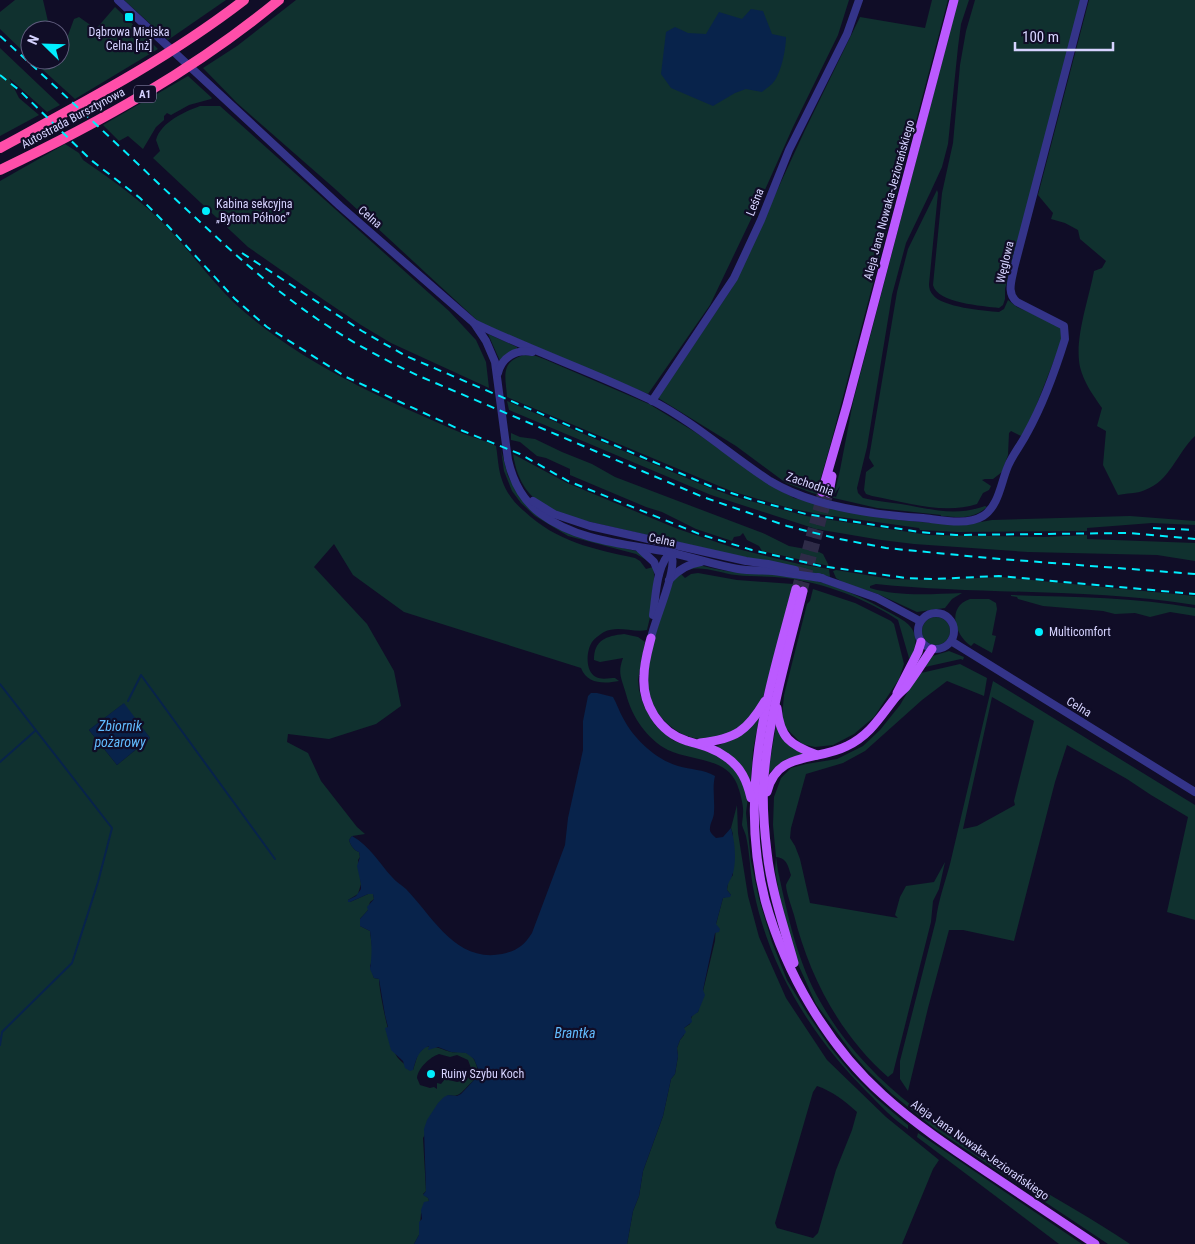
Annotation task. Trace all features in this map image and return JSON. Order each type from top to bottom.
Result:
[{"type":"highway","name":"Autostrada Bursztynowa","points":[[0,148],[95,96],[153,61],[202,30],[244,0]]},
{"type":"highway","name":"Autostrada Bursztynowa","points":[[0,170],[104,118],[160,86],[279,0]]},
{"type":"main road","name":"Aleja Jana Nowaka-Jeziorańskiego","points":[[826,493],[847,406],[954,0]]},
{"type":"main road","name":"Aleja Jana Nowaka-Jeziorańskiego","points":[[800,590],[757,762],[754,811],[757,853],[765,898],[774,930],[806,996],[839,1048],[862,1075],[884,1096],[944,1143],[1095,1244]]},
{"type":"main road","points":[[652,635],[644,676],[646,696],[650,709],[662,726],[672,734],[719,753],[737,766],[746,780],[754,811]]},
{"type":"main road","points":[[763,812],[770,782],[779,768],[796,759],[840,750],[864,736],[881,719],[895,698],[921,642]]},
{"type":"main road","points":[[895,698],[906,687],[932,649]]},
{"type":"main road","name":"Aleja Jana Nowaka-Jeziorańskiego","points":[[772,698],[764,777],[763,812],[767,854],[773,888],[806,996]]},
{"type":"main road","points":[[698,744],[721,740],[734,735],[754,719],[772,698]]},
{"type":"main road","points":[[772,698],[782,731],[793,745],[817,755]]},
{"type":"street","name":"Celna","points":[[118,0],[340,206],[474,323],[489,347],[498,374],[508,457],[512,474],[529,504],[555,523],[589,536],[636,547],[669,552],[703,562],[739,569],[822,578]]},
{"type":"street","name":"Leśna","points":[[652,401],[734,278],[761,220],[794,139],[847,34],[859,0]]},
{"type":"street","name":"Węglowa","points":[[984,515],[990,509],[999,493],[1012,457],[1030,428],[1065,339],[1064,326],[1016,302],[1011,296],[1010,290],[1084,0]]},
{"type":"street","points":[[474,323],[544,355]]},
{"type":"street","points":[[498,374],[500,365],[515,353],[524,350],[544,355]]},
{"type":"street","name":"Zachodnia","points":[[544,355],[600,377],[652,401],[686,422],[770,481],[798,494],[857,510],[892,516],[971,520],[984,515]]},
{"type":"street","name":"Celna","points":[[517,485],[529,498],[554,514],[590,526],[746,561],[768,564],[822,578],[877,598],[920,621]]},
{"type":"street","points":[[652,540],[661,544],[672,557],[669,580],[652,635]]},
{"type":"street","points":[[636,547],[648,554],[659,574]]},
{"type":"street","points":[[652,635],[659,574],[663,561],[669,552],[675,549],[688,548]]},
{"type":"street","points":[[669,580],[682,568],[703,562]]},
{"type":"street","points":[[938,612],[950,618],[954,626],[954,635],[951,641],[942,649],[932,649],[926,646],[921,642],[918,629],[920,621],[932,613],[938,612]]},
{"type":"street","name":"Celna","points":[[951,641],[1195,792]]},
{"type":"green space","points":[[15,0],[43,0],[48,20],[20,20],[20,48],[0,29],[0,12]]},
{"type":"green space","points":[[124,0],[226,0],[168,40]]},
{"type":"green space","points":[[296,0],[849,0],[838,35],[710,305],[648,394],[480,323],[334,188],[237,103],[203,68],[237,46]]},
{"type":"green space","points":[[932,0],[948,0],[817,491],[836,497],[840,486],[834,495],[853,402],[958,0],[969,0],[961,24],[948,144],[942,167],[906,243],[892,295],[867,447],[857,488],[858,493],[863,498],[933,510],[953,512],[987,507],[976,514],[966,517],[941,516],[877,508],[812,493],[786,483],[736,446],[658,398],[732,288],[860,17],[925,28]]},
{"type":"green space","points":[[975,0],[1083,0],[1005,289],[1005,299],[1003,305],[999,308],[951,300],[936,291],[933,285],[942,193],[953,143],[960,65],[966,31]]},
{"type":"green space","points":[[1089,0],[1195,0],[1195,436],[1167,473],[1154,486],[1139,492],[1118,495],[1103,465],[1106,431],[1097,426],[1102,408],[1084,378],[1079,356],[1080,332],[1094,271],[1102,268],[1106,261],[1080,239],[1078,230],[1065,223],[1051,219],[1053,213],[1038,195]]},
{"type":"green space","points":[[115,7],[158,49],[75,99],[43,70],[70,70],[70,30],[74,19],[79,17],[96,29]]},
{"type":"green space","points":[[0,48],[20,67],[20,70],[23,70],[60,105],[47,112],[9,78],[19,98],[39,115],[0,136]]},
{"type":"green space","points":[[188,76],[212,98],[189,105],[171,115],[167,113],[143,149],[128,136],[119,141],[103,125]]},
{"type":"green space","points":[[200,106],[220,106],[449,311],[476,340],[486,362],[489,388],[391,343],[324,300],[248,247],[153,158],[160,151],[156,140],[163,128],[174,118]]},
{"type":"green space","points":[[65,144],[79,153],[83,160],[147,208],[176,237],[226,295],[272,334],[325,368],[380,396],[436,422],[496,446],[501,476],[508,493],[520,508],[549,530],[576,543],[635,558],[646,569],[653,567],[654,590],[647,630],[609,630],[592,642],[588,656],[588,666],[592,674],[598,678],[615,678],[619,681],[597,682],[587,677],[581,668],[404,612],[353,575],[334,544],[314,567],[367,624],[394,671],[401,706],[376,724],[329,739],[288,734],[287,742],[308,753],[321,781],[357,827],[365,834],[352,836],[349,840],[353,848],[359,852],[361,884],[358,894],[348,900],[350,902],[368,894],[373,894],[374,899],[370,902],[368,910],[360,919],[360,926],[370,931],[372,953],[370,966],[374,978],[379,979],[385,1017],[396,1055],[413,1070],[418,1054],[425,1047],[462,1052],[474,1059],[478,1073],[461,1093],[456,1096],[448,1095],[423,1138],[426,1191],[423,1194],[429,1201],[421,1214],[419,1235],[414,1244],[0,1244],[0,181]],"holes":[[[123,704],[150,738],[117,765],[89,730]],[[439,1054],[450,1057],[457,1055],[468,1060],[471,1068],[467,1080],[457,1082],[445,1079],[441,1084],[437,1083],[437,1089],[420,1085],[417,1078],[420,1070],[428,1060]]]},
{"type":"green space","points":[[937,190],[929,284],[932,294],[945,303],[999,312],[1004,309],[1008,300],[1017,307],[1058,325],[1062,328],[1063,337],[1026,432],[1021,436],[1011,431],[1009,433],[1008,455],[1002,472],[993,479],[982,480],[991,486],[989,490],[983,493],[977,504],[951,508],[938,508],[872,496],[866,494],[864,490],[866,472],[874,466],[869,458],[897,292],[908,249]]},
{"type":"green space","points":[[488,334],[517,347],[517,349],[500,361]]},
{"type":"green space","points":[[524,355],[544,359],[649,404],[695,432],[776,488],[794,498],[867,515],[933,523],[1130,516],[1195,521],[1195,525],[1152,523],[1087,528],[1087,531],[958,532],[920,530],[919,528],[818,514],[789,508],[731,491],[507,397],[505,377],[507,366],[516,358]]},
{"type":"green space","points":[[507,401],[705,486],[732,496],[806,516],[928,535],[1044,537],[1087,535],[1087,539],[1195,543],[1195,561],[1157,555],[1028,552],[914,544],[816,529],[711,495],[509,410]]},
{"type":"green space","points":[[511,433],[520,437],[535,439],[592,464],[615,477],[765,534],[789,546],[817,551],[823,554],[829,566],[762,551],[759,546],[747,540],[743,533],[740,536],[734,537],[732,541],[696,529],[662,512],[570,475],[570,469],[537,456],[520,442],[511,440]]},
{"type":"green space","points":[[501,450],[508,476],[520,497],[588,540],[641,552],[648,561],[636,554],[568,536],[535,516],[521,503],[512,491],[504,471]]},
{"type":"green space","points":[[513,454],[567,483],[678,529],[734,548],[799,564],[829,569],[830,577],[573,518],[560,513],[540,502],[525,488]]},
{"type":"green space","points":[[699,565],[731,572],[780,574],[799,577],[824,583],[860,597],[906,622],[911,627],[914,633],[915,648],[911,659],[909,658],[898,620],[859,599],[801,580],[736,575],[699,568],[687,570]]},
{"type":"green space","points":[[833,571],[891,579],[933,580],[1002,577],[1195,596],[1195,605],[1116,596],[956,590],[876,584],[870,586],[870,588],[881,591],[904,594],[962,593],[952,599],[945,608],[917,612],[878,594],[844,583],[836,578]]},
{"type":"green space","points":[[680,573],[685,578],[691,574],[698,573],[737,580],[793,584],[763,698],[755,712],[743,726],[720,737],[696,739],[678,732],[663,719],[649,695],[649,670],[654,641],[674,579]]},
{"type":"green space","points":[[813,589],[855,603],[891,621],[894,624],[904,664],[899,679],[874,717],[854,734],[833,745],[815,747],[802,744],[786,728],[782,717],[784,695],[807,604],[810,601]]},
{"type":"green space","points":[[1011,595],[1103,598],[1172,604],[1195,608],[1195,616],[1170,612],[1150,617],[1135,613],[1115,614],[1103,611],[1043,606],[1018,599]]},
{"type":"green space","points":[[970,599],[989,599],[996,603],[997,609],[992,635],[996,636],[992,653],[974,643],[971,646],[965,641],[957,628],[956,614],[958,608],[962,603]]},
{"type":"green space","points":[[936,617],[946,621],[950,631],[946,641],[936,645],[926,641],[922,631],[926,621]]},
{"type":"green space","points":[[624,634],[638,637],[645,642],[638,680],[639,690],[644,706],[655,725],[674,741],[718,755],[738,771],[748,797],[746,813],[751,861],[759,899],[772,942],[787,980],[830,1047],[852,1074],[876,1098],[908,1125],[908,1129],[892,1117],[868,1093],[829,1049],[796,1001],[783,975],[761,921],[753,885],[746,836],[742,825],[742,803],[737,784],[732,775],[716,764],[677,754],[653,740],[636,719],[629,703],[621,676],[620,668],[623,658],[600,662],[594,660],[596,648],[602,640]]},
{"type":"green space","points":[[949,651],[964,657],[963,660],[925,667],[929,657]]},
{"type":"green space","points":[[960,664],[987,678],[984,696],[947,681],[922,700],[865,751],[843,763],[806,774],[791,828],[790,838],[800,859],[810,903],[898,918],[895,915],[900,897],[906,886],[934,882],[945,862],[939,889],[933,901],[931,922],[893,1073],[888,1077],[855,1043],[841,1023],[818,982],[800,938],[787,892],[786,885],[791,875],[789,869],[783,859],[776,857],[773,825],[774,797],[781,778],[791,768],[837,759],[863,746],[880,730],[900,705],[921,673]]},
{"type":"green space","points":[[993,681],[1195,805],[1195,920],[1167,912],[1188,817],[1067,745],[1055,782],[1014,941],[963,930],[949,930],[908,1091],[900,1079],[900,1061],[950,864]],"holes":[[[992,697],[1034,721],[1014,801],[1015,805],[977,826],[963,829]]]},
{"type":"green space","points":[[758,719],[751,780],[749,780],[715,747],[738,737]]},
{"type":"green space","points":[[776,725],[788,743],[806,754],[784,760],[768,774]]},
{"type":"green space","points":[[737,805],[738,833],[748,896],[759,937],[786,998],[827,1060],[886,1117],[939,1160],[933,1169],[902,1244],[627,1244],[643,1171],[663,1116],[671,1079],[675,1074],[678,1056],[677,1048],[684,1035],[684,1028],[690,1024],[692,1016],[698,1012],[723,898],[731,895],[727,890],[728,881],[733,875],[733,834],[731,828]],"holes":[[[817,1086],[838,1097],[857,1112],[836,1170],[818,1233],[813,1238],[777,1228],[775,1223],[813,1092]]]},
{"type":"green space","points":[[776,857],[799,955],[821,1003],[849,1044],[882,1080],[920,1112],[960,1140],[1130,1244],[1108,1244],[935,1129],[892,1094],[866,1069],[816,1004],[797,962],[780,898],[775,870]]},
{"type":"green space","points":[[918,1133],[1082,1244],[1059,1244],[917,1137]]},
{"type":"water","points":[[751,9],[763,11],[772,34],[786,37],[784,55],[772,84],[762,92],[746,89],[735,93],[713,106],[671,88],[661,74],[666,32],[675,27],[688,33],[706,34],[719,12],[742,19]]},
{"type":"water","name":"Brantka","points":[[591,693],[613,697],[633,733],[653,753],[669,763],[715,776],[714,814],[710,831],[716,838],[723,837],[731,828],[735,852],[734,871],[727,888],[731,895],[730,897],[723,898],[716,924],[720,929],[719,932],[715,933],[703,990],[705,995],[698,1012],[691,1017],[692,1022],[684,1028],[686,1032],[677,1048],[678,1056],[675,1074],[671,1079],[663,1116],[643,1171],[627,1244],[414,1244],[419,1235],[419,1222],[422,1219],[421,1210],[424,1202],[429,1201],[423,1195],[426,1191],[424,1129],[427,1120],[444,1097],[461,1094],[476,1078],[479,1071],[474,1059],[466,1053],[451,1052],[438,1047],[428,1050],[429,1046],[420,1053],[413,1070],[410,1071],[405,1068],[403,1061],[391,1050],[385,1028],[388,1027],[379,979],[374,978],[370,969],[372,950],[370,931],[360,926],[360,919],[374,899],[373,894],[368,894],[348,902],[361,889],[357,866],[360,857],[359,852],[353,848],[349,840],[352,836],[364,845],[436,924],[459,945],[471,952],[486,955],[502,954],[519,947],[532,933],[565,845],[568,818],[583,750],[583,721],[588,696]]},
{"type":"water","name":"Zbiornik pożarowy","points":[[124,703],[150,738],[117,765],[89,730]]},
{"type":"waterway","points":[[128,701],[141,675],[275,859]]},
{"type":"waterway","points":[[0,684],[112,828],[98,882],[72,963],[2,1032],[0,1045]]},
{"type":"waterway","points":[[0,762],[35,731]]},
{"type":"tunnel","points":[[796,589],[822,492]]},
{"type":"tunnel","points":[[803,591],[829,493]]},
{"type":"railway","points":[[0,36],[161,186],[267,281],[332,329],[383,359],[419,376],[703,497],[787,526],[886,548],[1195,574]]},
{"type":"railway","points":[[0,75],[19,90],[91,160],[140,198],[235,299],[267,327],[346,377],[463,431],[520,454],[568,481],[702,535],[752,550],[821,566],[906,578],[933,579],[999,576],[1195,594]]},
{"type":"railway","points":[[242,253],[362,331],[406,356],[710,486],[753,500],[806,514],[919,532],[956,535],[1128,533],[1195,539]]},
{"type":"railway","points":[[1153,528],[1195,530]]},
{"type":"place","name":"Dąbrowa Miejska Celna [nż]","points":[[129,17]]},
{"type":"place","name":"Kabina sekcyjna „Bytom Północ”","points":[[206,211]]},
{"type":"place","name":"Multicomfort","points":[[1039,632]]},
{"type":"place","name":"Ruiny Szybu Koch","points":[[431,1074]]}]
